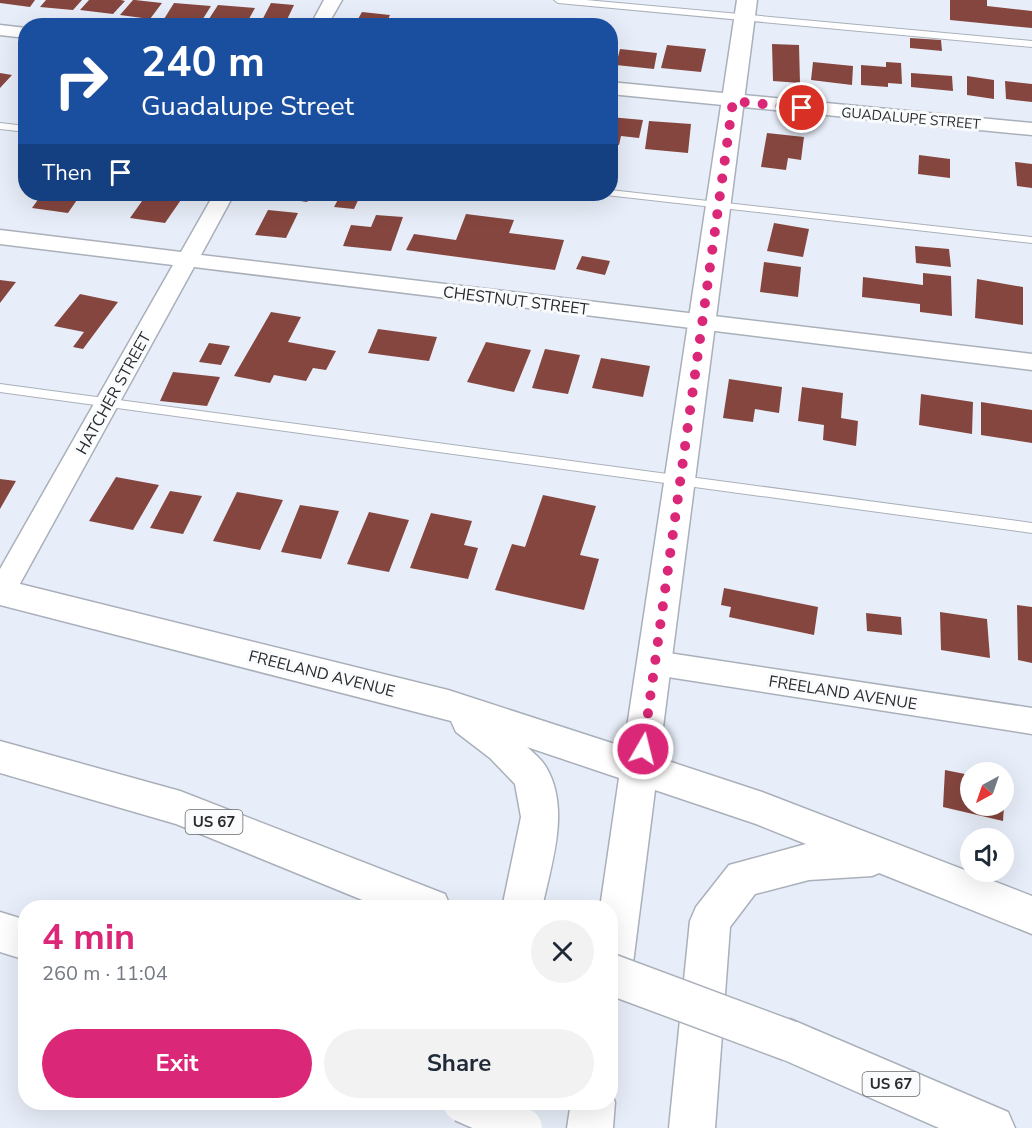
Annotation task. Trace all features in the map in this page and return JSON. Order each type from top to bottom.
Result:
[{"type":"main road","points":[[618,921],[746,9]]},
{"type":"main road","name":"FREELAND AVENUE","points":[[1,592],[448,705],[762,809],[1032,915]]},
{"type":"main road","points":[[448,705],[503,747],[532,777],[540,817],[524,900]]},
{"type":"main road","name":"US 67","points":[[0,757],[180,808],[412,900]]},
{"type":"main road","points":[[693,1128],[710,921],[743,878],[809,862],[883,857]]},
{"type":"main road","points":[[0,932],[18,938]]},
{"type":"main road","name":"US 67","points":[[618,977],[790,1041],[992,1128]]},
{"type":"main road","points":[[481,1110],[522,1128]]},
{"type":"main road","points":[[478,1128],[482,1110]]},
{"type":"main road","points":[[590,1128],[592,1110]]},
{"type":"street","points":[[323,18],[333,0]]},
{"type":"street","points":[[0,30],[18,32]]},
{"type":"street","name":"GUADALUPE STREET","points":[[618,89],[1032,129]]},
{"type":"street","name":"HATCHER STREET","points":[[1,592],[220,201]]},
{"type":"street","name":"CHESTNUT STREET","points":[[0,237],[1032,362]]},
{"type":"street","name":"FREELAND AVENUE","points":[[655,663],[1032,721]]},
{"type":"lane","points":[[558,0],[746,9],[1032,44]]},
{"type":"lane","points":[[0,126],[18,128]]},
{"type":"lane","points":[[618,194],[1032,240]]},
{"type":"lane","points":[[0,388],[1032,528]]},
{"type":"building","points":[[0,0],[35,0],[30,7],[0,3]]},
{"type":"building","points":[[46,0],[82,0],[73,10],[40,7]]},
{"type":"building","points":[[89,0],[125,1],[113,14],[80,10]]},
{"type":"building","points":[[133,0],[162,3],[151,18],[120,15]]},
{"type":"building","points":[[950,0],[987,0],[987,6],[1032,11],[1032,28],[950,20]]},
{"type":"building","points":[[174,3],[211,6],[204,18],[165,18]]},
{"type":"building","points":[[271,3],[294,5],[288,18],[263,18]]},
{"type":"building","points":[[218,5],[255,8],[249,18],[210,18]]},
{"type":"building","points":[[362,12],[390,15],[389,18],[359,18]]},
{"type":"building","points":[[910,38],[941,40],[942,51],[910,48]]},
{"type":"building","points":[[772,44],[799,45],[800,83],[773,81]]},
{"type":"building","points":[[667,45],[706,49],[701,72],[661,68]]},
{"type":"building","points":[[620,49],[657,53],[654,69],[618,65]]},
{"type":"building","points":[[813,62],[853,66],[852,85],[811,80]]},
{"type":"building","points":[[886,62],[901,63],[902,84],[888,83],[888,87],[861,85],[861,65],[886,67]]},
{"type":"building","points":[[0,73],[12,75],[0,88]]},
{"type":"building","points":[[911,73],[952,76],[953,91],[911,87]]},
{"type":"building","points":[[967,76],[994,80],[994,99],[967,95]]},
{"type":"building","points":[[1005,81],[1032,84],[1032,102],[1006,99]]},
{"type":"building","points":[[618,118],[643,120],[639,138],[621,136],[619,145]]},
{"type":"building","points":[[649,121],[691,124],[688,153],[645,149]]},
{"type":"building","points":[[767,133],[804,137],[801,160],[788,158],[786,170],[761,167]]},
{"type":"building","points":[[919,155],[950,159],[950,178],[918,174]]},
{"type":"building","points":[[1015,162],[1032,164],[1032,188],[1017,186]]},
{"type":"building","points":[[37,201],[76,201],[68,213],[32,208]]},
{"type":"building","points":[[142,201],[180,201],[165,223],[130,218]]},
{"type":"building","points":[[337,201],[358,201],[354,209],[334,207]]},
{"type":"building","points":[[268,210],[298,213],[286,238],[255,235]]},
{"type":"building","points":[[466,214],[514,220],[509,233],[564,240],[555,270],[406,250],[414,234],[456,240]]},
{"type":"building","points":[[376,215],[403,217],[391,251],[343,246],[351,225],[371,227]]},
{"type":"building","points":[[774,223],[809,229],[803,257],[767,251]]},
{"type":"building","points":[[915,246],[949,249],[951,267],[916,263]]},
{"type":"building","points":[[582,256],[610,261],[605,275],[576,269]]},
{"type":"building","points":[[764,262],[801,267],[798,297],[760,292]]},
{"type":"building","points":[[923,273],[951,276],[952,316],[920,312],[920,304],[862,297],[863,277],[923,285]]},
{"type":"building","points":[[977,279],[1023,287],[1023,325],[975,318]]},
{"type":"building","points":[[0,280],[16,282],[0,303]]},
{"type":"building","points":[[80,294],[118,302],[83,349],[73,347],[84,332],[54,326]]},
{"type":"building","points":[[271,312],[301,317],[288,342],[336,351],[326,370],[313,368],[306,381],[274,375],[270,383],[234,376]]},
{"type":"building","points":[[378,329],[437,337],[429,361],[368,353]]},
{"type":"building","points":[[486,342],[531,350],[514,392],[467,382]]},
{"type":"building","points":[[209,343],[230,346],[221,365],[199,362]]},
{"type":"building","points":[[545,349],[580,355],[568,394],[532,388]]},
{"type":"building","points":[[601,358],[650,366],[643,397],[592,388]]},
{"type":"building","points":[[173,372],[220,377],[207,406],[160,401]]},
{"type":"building","points":[[729,379],[782,387],[779,413],[755,409],[753,422],[723,418]]},
{"type":"building","points":[[802,387],[843,393],[841,418],[858,421],[856,446],[823,440],[824,425],[798,421]]},
{"type":"building","points":[[921,394],[973,402],[972,434],[919,425]]},
{"type":"building","points":[[981,402],[1032,410],[1032,443],[981,435]]},
{"type":"building","points":[[116,477],[159,485],[133,530],[89,521]]},
{"type":"building","points":[[0,479],[16,481],[0,509]]},
{"type":"building","points":[[170,491],[202,496],[183,534],[150,528]]},
{"type":"building","points":[[237,492],[283,500],[260,550],[213,541]]},
{"type":"building","points":[[543,495],[596,506],[580,555],[599,559],[584,610],[495,590],[512,544],[525,547]]},
{"type":"building","points":[[300,505],[339,511],[321,559],[281,552]]},
{"type":"building","points":[[369,512],[409,520],[389,572],[347,564]]},
{"type":"building","points":[[431,513],[472,521],[464,545],[478,548],[468,579],[410,568]]},
{"type":"building","points":[[724,588],[818,607],[814,635],[729,617],[731,607],[721,605]]},
{"type":"building","points":[[1017,605],[1032,607],[1032,663],[1018,660]]},
{"type":"building","points":[[940,612],[987,619],[990,658],[941,650]]},
{"type":"building","points":[[866,613],[901,617],[902,635],[867,631]]},
{"type":"building","points":[[945,770],[960,773],[960,811],[943,807]]},
{"type":"building","points":[[982,816],[1003,816],[1003,821]]},
{"type":"route","points":[[643,749],[733,101],[802,108]]}]
